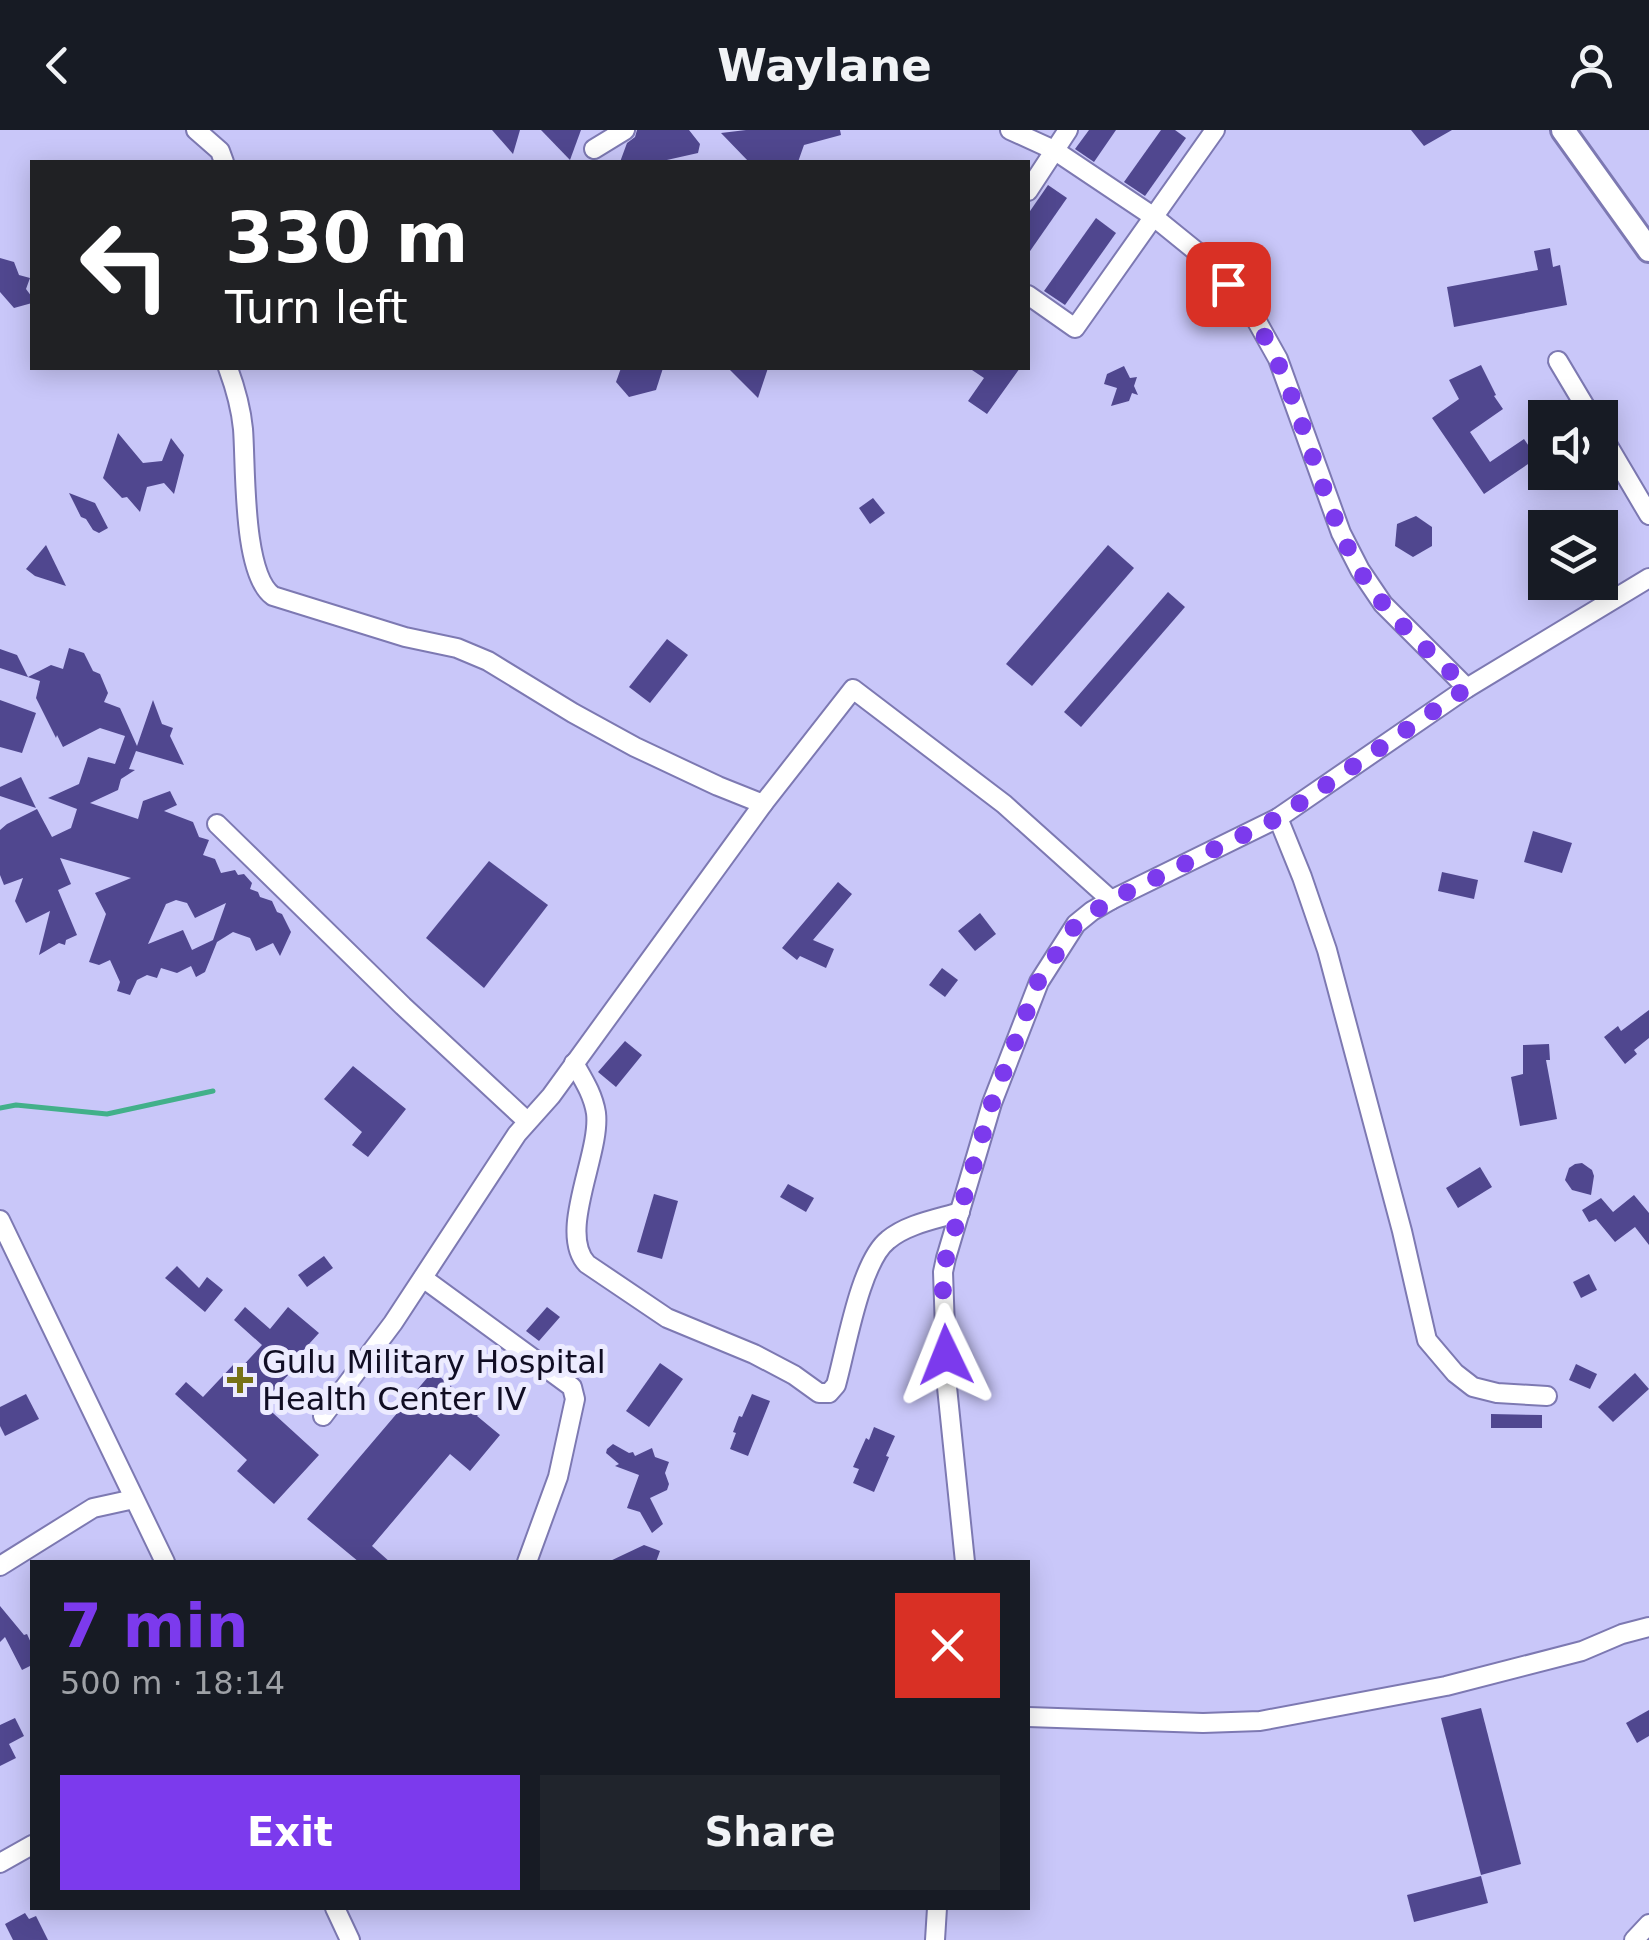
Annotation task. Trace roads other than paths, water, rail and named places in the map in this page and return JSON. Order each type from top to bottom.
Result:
[{"type":"street","points":[[196,130],[220,151],[223,160]]},
{"type":"street","points":[[594,149],[625,130]]},
{"type":"street","points":[[1010,130],[1054,150],[1154,217],[1207,260],[1250,309],[1278,359],[1341,533],[1360,570],[1383,604],[1467,688]]},
{"type":"street","points":[[1030,188],[1068,130]]},
{"type":"street","points":[[1030,296],[1075,328],[1215,130]]},
{"type":"street","points":[[1563,130],[1649,250]]},
{"type":"street","points":[[1558,361],[1581,400]]},
{"type":"street","points":[[229,370],[243,426],[248,526],[260,582],[266,592],[405,637],[457,648],[488,661],[636,746],[763,804]]},
{"type":"street","points":[[1618,462],[1649,515]]},
{"type":"street","points":[[965,1560],[947,1387],[942,1272],[992,1103],[1038,982],[1076,924],[1111,900],[1278,818],[1467,688],[1649,578]]},
{"type":"street","points":[[323,1416],[352,1381],[527,1121],[550,1096],[763,804],[853,689],[1004,804],[1111,900]]},
{"type":"street","points":[[1278,818],[1328,950],[1427,1340],[1455,1373],[1473,1387],[1497,1393],[1546,1396]]},
{"type":"street","points":[[217,824],[527,1121]]},
{"type":"street","points":[[574,1062],[592,1097],[596,1117],[575,1234],[580,1257],[667,1318],[754,1354],[819,1393],[828,1393],[836,1385],[859,1296],[876,1253],[900,1232],[960,1212]]},
{"type":"street","points":[[0,1220],[164,1560]]},
{"type":"street","points":[[423,1278],[572,1387],[575,1399],[558,1477],[528,1560]]},
{"type":"street","points":[[0,1566],[93,1508],[134,1499]]},
{"type":"street","points":[[1030,1716],[1260,1721],[1446,1686],[1582,1651],[1649,1627]]},
{"type":"street","points":[[0,1863],[30,1846]]},
{"type":"street","points":[[336,1910],[350,1940]]},
{"type":"street","points":[[935,1940],[937,1910]]},
{"type":"street","points":[[1634,1940],[1649,1924]]},
{"type":"waterway","points":[[0,1108],[16,1105],[107,1114],[213,1091]]},
{"type":"place","name":"Gulu Military Hospital Health Center IV","points":[[240,1380]]}]
